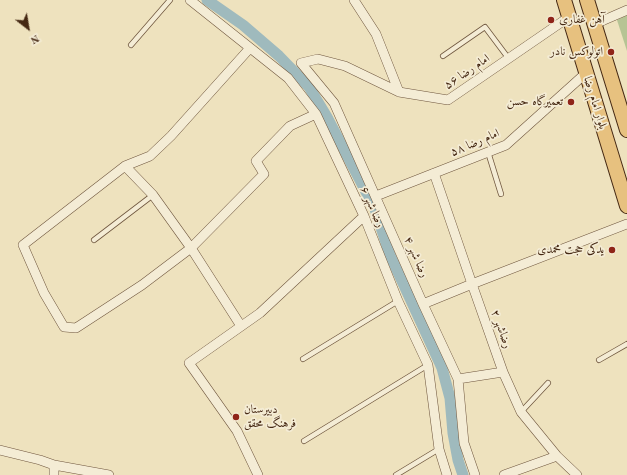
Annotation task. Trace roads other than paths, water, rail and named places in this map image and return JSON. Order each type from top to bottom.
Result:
[{"type":"main road","name":"بلوار امام رضا","points":[[564,0],[627,206]]},
{"type":"main road","name":"بلوار امام رضا","points":[[587,0],[621,95],[627,130]]},
{"type":"street","name":"رضا شهر ۶","points":[[190,0],[288,78],[316,114],[364,216],[398,301],[428,365],[439,449],[447,475]]},
{"type":"street","points":[[354,0],[376,34],[399,92]]},
{"type":"street","points":[[595,24],[627,10]]},
{"type":"street","name":"امام رضا ۵۶","points":[[301,63],[318,59],[345,66],[399,92],[448,100],[569,17]]},
{"type":"street","points":[[250,48],[171,136],[150,156],[125,166],[23,245],[44,293],[64,327],[76,328],[142,285],[191,248],[264,174],[256,161],[290,126],[316,114]]},
{"type":"street","name":"رضا شهر ۴","points":[[301,63],[334,103],[423,304],[458,378],[464,443],[474,475]]},
{"type":"street","name":"امام رضا ۵۸","points":[[376,196],[506,145],[586,73]]},
{"type":"street","points":[[125,166],[153,195],[191,248],[240,326]]},
{"type":"street","name":"رضاشهر ۲","points":[[434,173],[504,372],[521,412],[557,456],[577,475]]},
{"type":"street","points":[[258,475],[237,431],[189,362],[260,313],[364,216]]},
{"type":"street","points":[[423,304],[627,224]]},
{"type":"street","points":[[458,378],[504,372]]},
{"type":"street","points":[[0,450],[54,465],[109,475]]},
{"type":"street","points":[[504,475],[557,456]]},
{"type":"street","points":[[54,465],[54,475]]},
{"type":"lane","points":[[131,45],[170,0]]},
{"type":"lane","points":[[443,56],[485,27],[509,58]]},
{"type":"lane","points":[[488,152],[501,194]]},
{"type":"lane","points":[[94,240],[153,195]]},
{"type":"lane","points":[[303,358],[398,301]]},
{"type":"lane","points":[[599,360],[627,344]]},
{"type":"lane","points":[[304,441],[428,365]]},
{"type":"lane","points":[[521,412],[548,383]]},
{"type":"lane","points":[[396,475],[439,449]]},
{"type":"waterway","points":[[207,0],[243,25],[279,56],[309,87],[327,117],[375,209],[390,255],[442,368],[450,398],[453,433],[458,460],[463,475]]},
{"type":"place","name":"آهن غفاری","points":[[551,20]]},
{"type":"place","name":"اتولوکس نادر","points":[[611,52]]},
{"type":"place","name":"تعمیرگاه حسن","points":[[571,102]]},
{"type":"place","name":"یدکی حجت محمدی","points":[[612,250]]},
{"type":"place","name":"دبیرستان فرهنگ محقق","points":[[236,417]]}]
